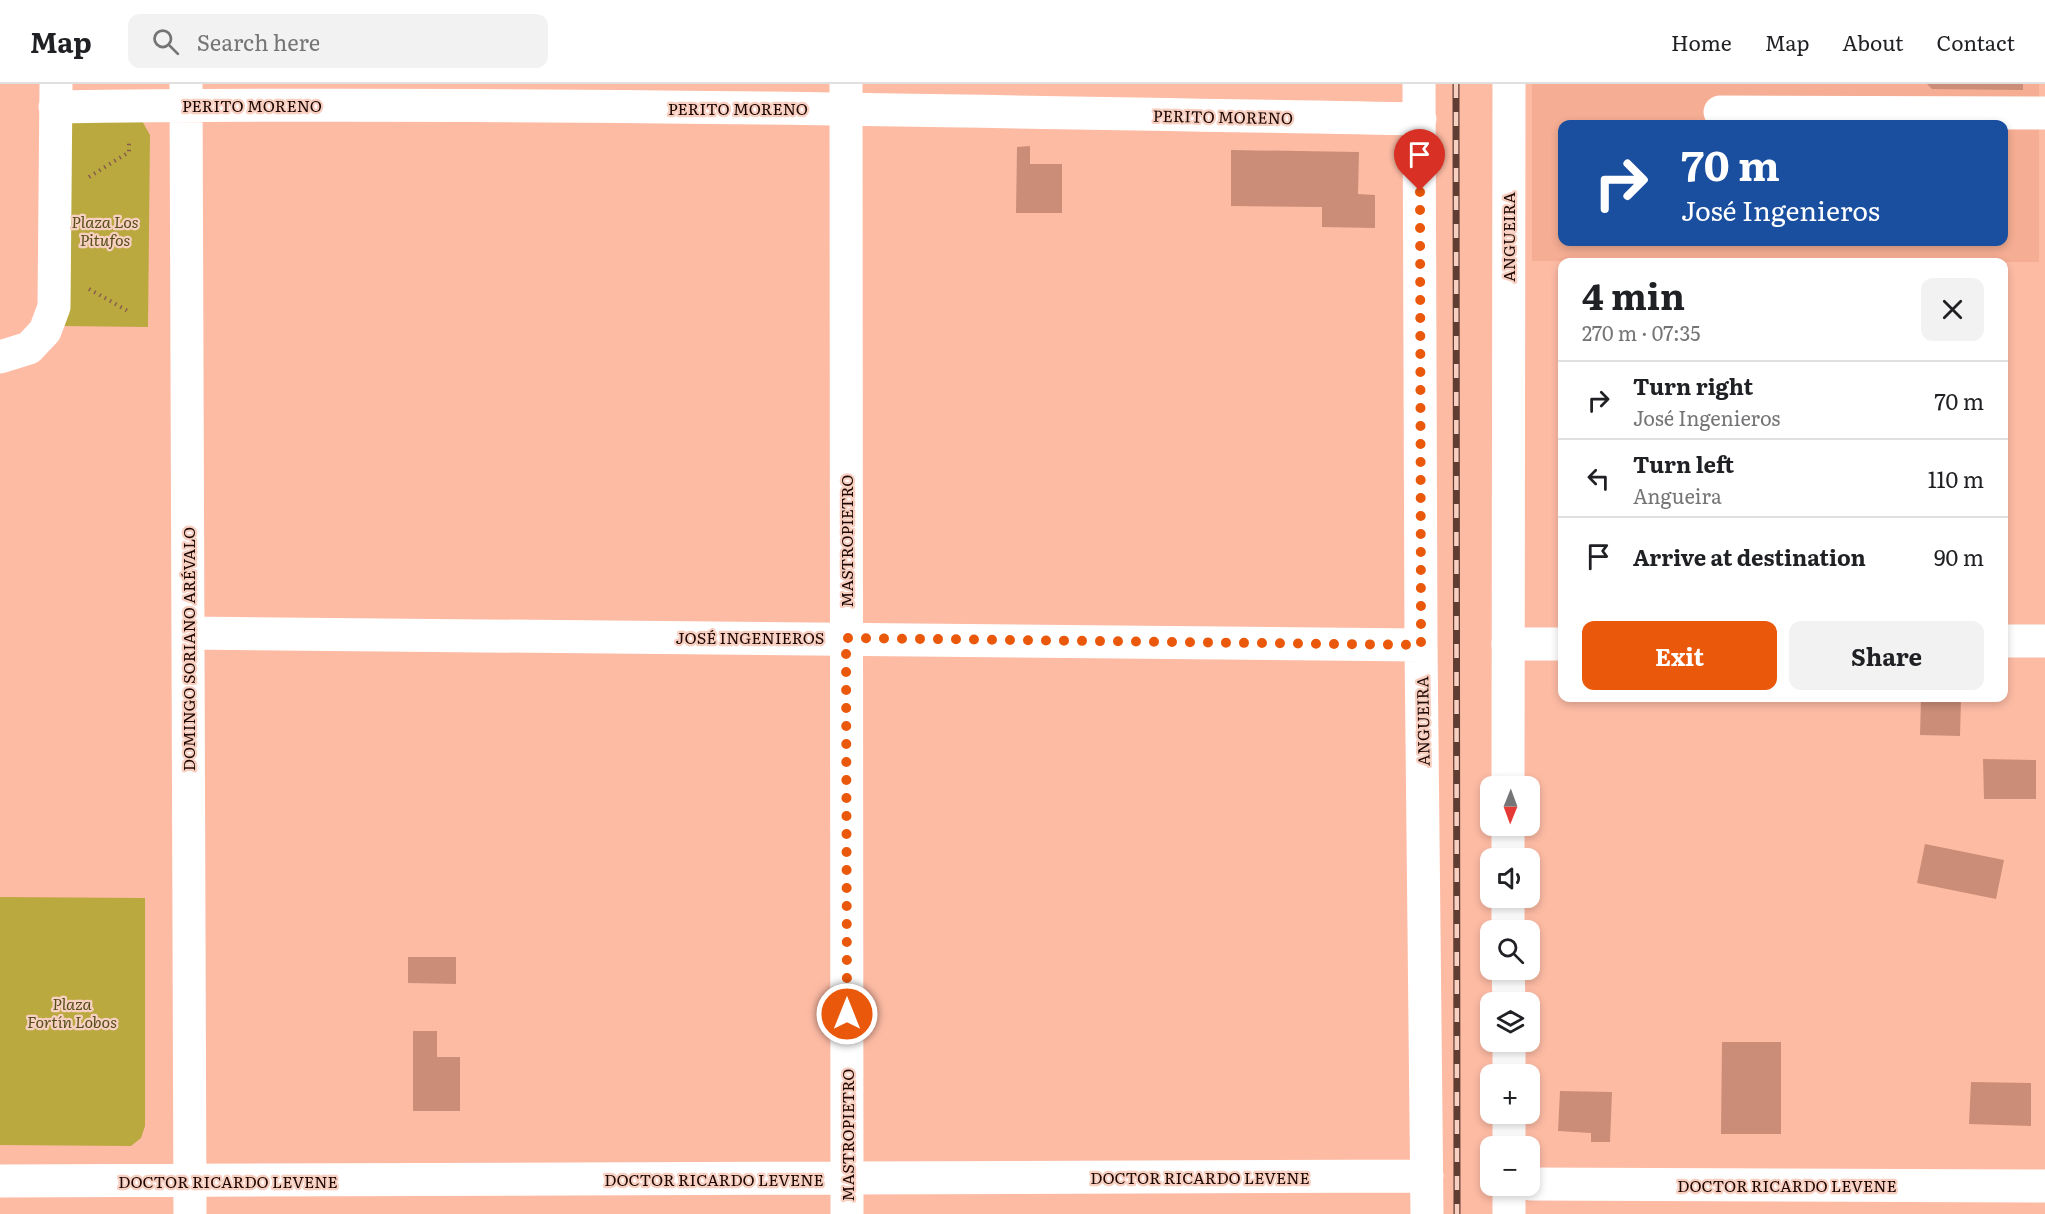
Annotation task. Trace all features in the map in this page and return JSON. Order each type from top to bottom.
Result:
[{"type":"street","name":"ANGUEIRA","points":[[1419,84],[1421,645],[1427,1214]]},
{"type":"street","name":"ANGUEIRA","points":[[1508,776],[1509,84]]},
{"type":"street","name":"DOMINGO SORIANO ARÉVALO","points":[[186,94],[190,1214]]},
{"type":"street","name":"PERITO MORENO","points":[[56,95],[846,97],[1420,119]]},
{"type":"street","points":[[0,357],[29,348],[45,331],[54,307],[56,95]]},
{"type":"street","name":"MASTROPIETRO","points":[[846,97],[847,1214]]},
{"type":"street","points":[[1720,112],[2045,113]]},
{"type":"street","name":"JOSÉ INGENIEROS","points":[[188,633],[1421,645]]},
{"type":"street","points":[[2008,641],[2045,641]]},
{"type":"street","points":[[1508,644],[1558,644]]},
{"type":"street","name":"DOCTOR RICARDO LEVENE","points":[[0,1181],[1427,1176]]},
{"type":"street","name":"DOCTOR RICARDO LEVENE","points":[[1540,1184],[2045,1186]]},
{"type":"street","points":[[1509,1196],[1509,1214]]},
{"type":"shaded area","points":[[1532,84],[2039,84],[2039,262],[2008,262],[2008,258],[1558,258],[1558,261],[1532,261]]},
{"type":"green space","name":"Plaza Los Pitufos","points":[[76,119],[141,119],[150,135],[148,327],[60,326],[62,134]]},
{"type":"green space","name":"Plaza Fortín Lobos","points":[[0,897],[145,898],[145,1126],[141,1138],[131,1146],[0,1145]]},
{"type":"building","points":[[1927,84],[2023,84],[2023,90],[1932,89]]},
{"type":"building","points":[[1030,146],[1030,164],[1062,164],[1062,213],[1016,213],[1017,147]]},
{"type":"building","points":[[1231,150],[1359,152],[1358,194],[1375,195],[1375,228],[1322,227],[1322,207],[1231,206]]},
{"type":"building","points":[[1921,702],[1961,702],[1960,736],[1920,735]]},
{"type":"building","points":[[1983,759],[2036,760],[2036,799],[1984,799]]},
{"type":"building","points":[[1925,844],[2004,860],[1996,899],[1917,883]]},
{"type":"building","points":[[408,957],[456,957],[456,984],[408,983]]},
{"type":"building","points":[[413,1031],[437,1031],[437,1057],[460,1057],[460,1111],[413,1111]]},
{"type":"building","points":[[1722,1042],[1781,1042],[1781,1134],[1721,1134]]},
{"type":"building","points":[[1971,1082],[2031,1083],[2031,1126],[1969,1124]]},
{"type":"building","points":[[1560,1091],[1612,1092],[1610,1142],[1591,1142],[1591,1133],[1558,1131]]},
{"type":"railway","points":[[1456,84],[1457,1214]]},
{"type":"route","points":[[847,1014],[846,638],[1421,645],[1420,191]]}]
